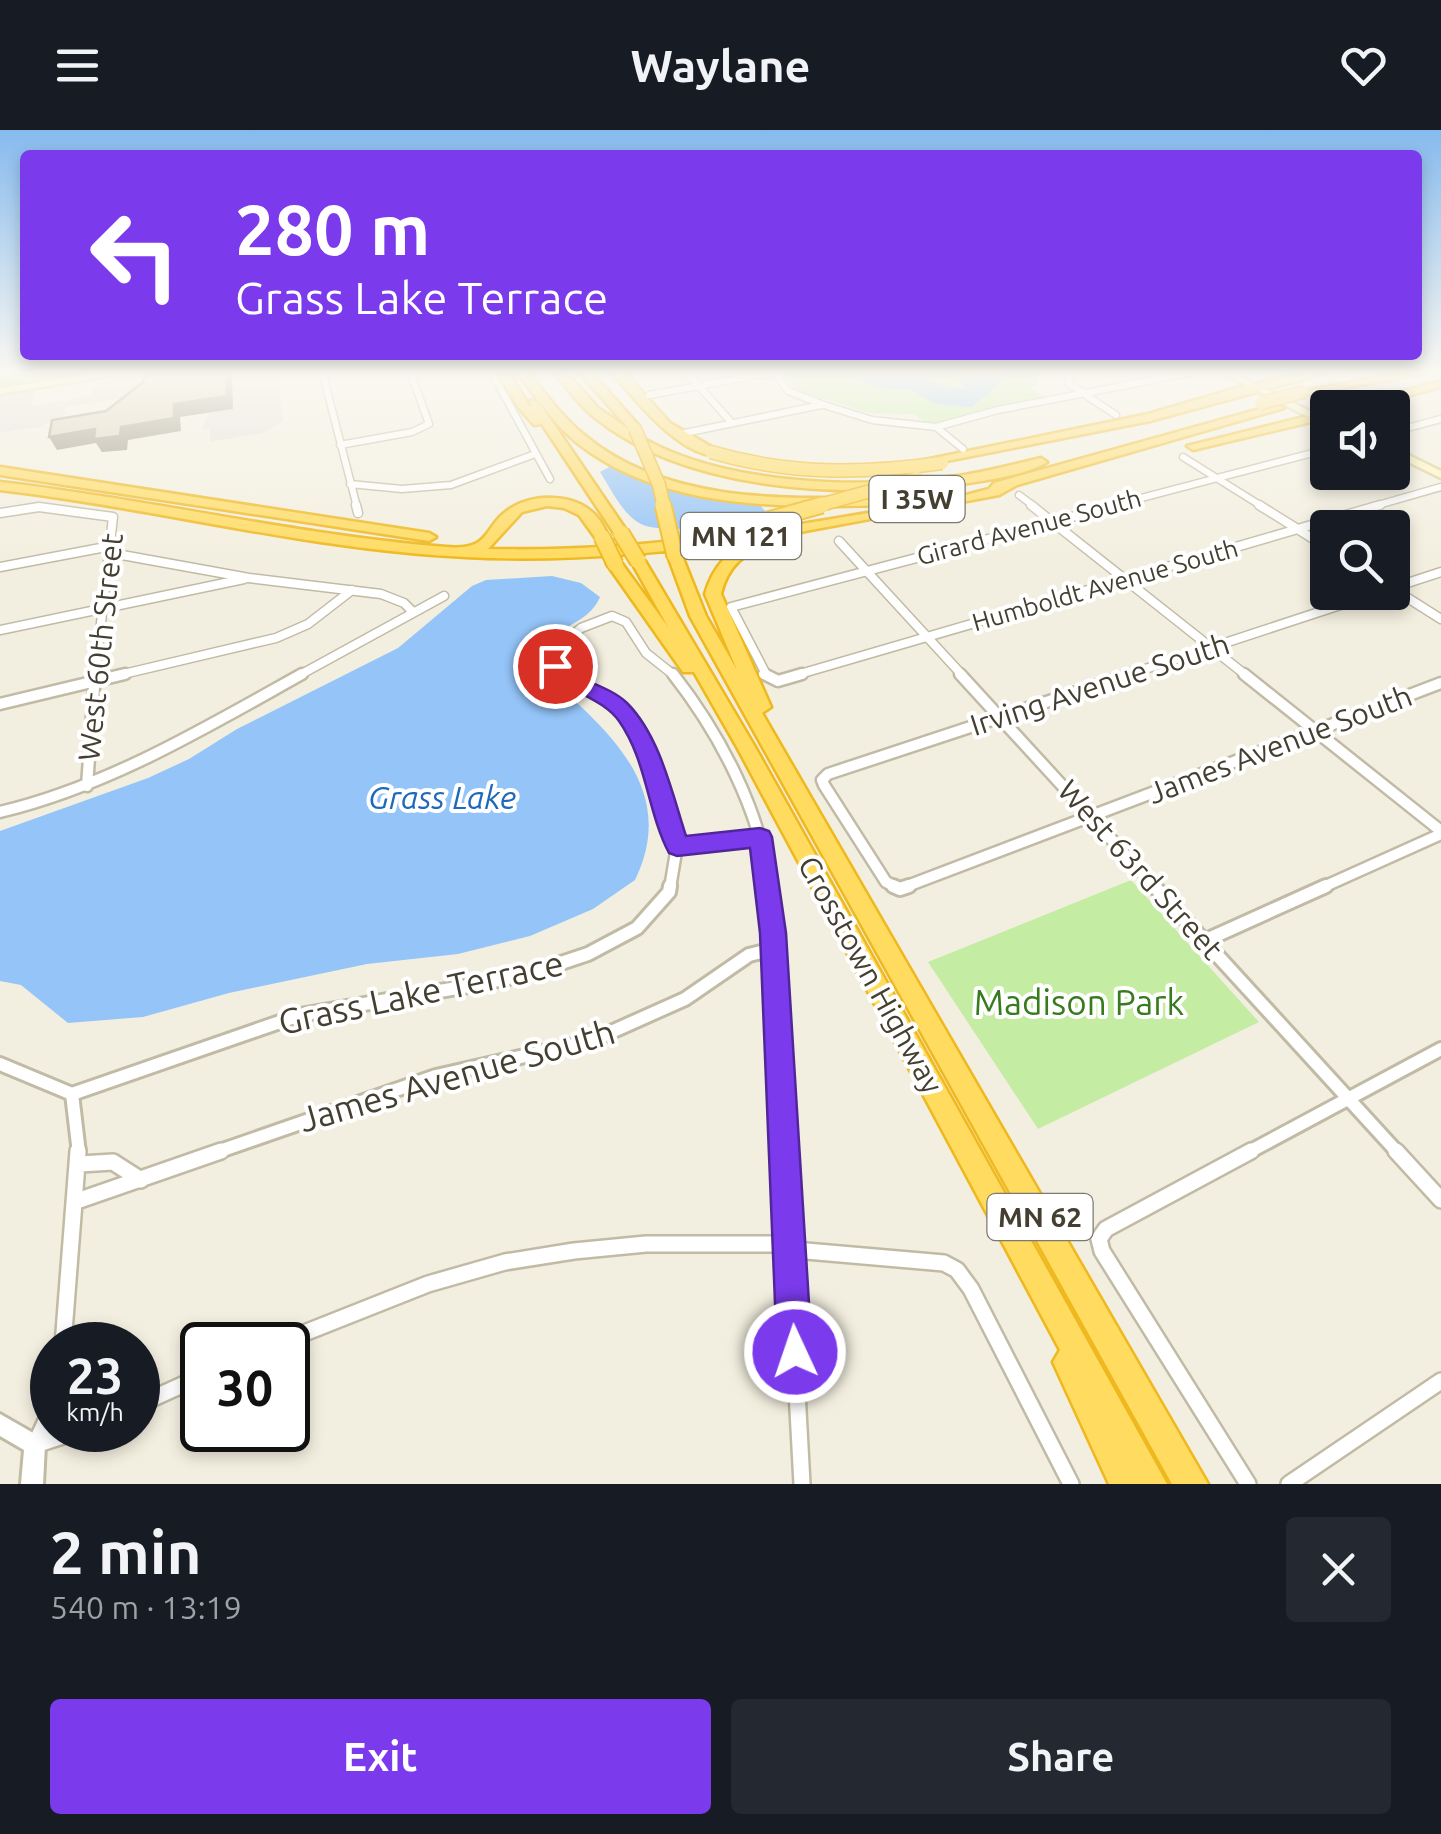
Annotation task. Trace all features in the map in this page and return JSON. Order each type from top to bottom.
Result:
[{"type":"highway","points":[[548,434],[570,458]]},
{"type":"highway","name":"Crosstown Highway","points":[[556,434],[638,561],[746,746],[1150,1484]]},
{"type":"highway","points":[[577,434],[586,444],[633,470],[717,494],[761,500],[820,500]]},
{"type":"highway","name":"I 35W","points":[[599,434],[624,452],[694,477],[820,500],[901,500],[1015,489],[1058,470],[1185,434]]},
{"type":"highway","name":"I 35W","points":[[631,434],[692,461],[764,478],[902,485],[952,481],[1144,434]]},
{"type":"highway","name":"Crosstown Highway","points":[[643,434],[674,556],[698,616],[1191,1484]]},
{"type":"highway","points":[[680,434],[711,452],[776,471],[847,475],[945,466]]},
{"type":"highway","points":[[652,446],[736,465],[837,470],[892,468],[1055,434]]},
{"type":"highway","name":"MN 121","points":[[0,471],[334,525],[529,545],[648,541],[768,520],[945,466],[1111,434]]},
{"type":"highway","points":[[1058,470],[1085,470],[1247,434]]},
{"type":"highway","name":"MN 121","points":[[0,486],[332,540],[464,553],[542,554],[639,549],[882,514],[1015,489]]},
{"type":"highway","points":[[464,553],[488,543],[517,510],[540,503],[561,503],[590,516],[615,564],[746,746]]},
{"type":"highway","points":[[802,801],[713,594],[716,579],[728,558],[762,541],[882,514]]},
{"type":"highway","points":[[502,530],[510,540],[529,545]]},
{"type":"highway","points":[[973,1162],[1126,1484]]},
{"type":"highway","points":[[1139,1390],[1200,1484]]},
{"type":"main road","points":[[1410,463],[1441,481]]},
{"type":"street","points":[[337,434],[358,513]]},
{"type":"street","points":[[340,445],[400,434]]},
{"type":"street","points":[[524,434],[550,479]]},
{"type":"street","points":[[945,434],[963,449]]},
{"type":"street","points":[[350,484],[435,488],[467,481],[534,454]]},
{"type":"street","name":"Girard Avenue South","points":[[769,679],[731,607],[1310,454]]},
{"type":"street","points":[[1183,456],[1310,536]]},
{"type":"street","name":"Humboldt Avenue South","points":[[769,679],[778,681],[1126,579],[1441,481]]},
{"type":"street","points":[[1015,489],[1441,832],[1204,941]]},
{"type":"street","name":"West 60th Street","points":[[0,513],[40,507],[106,515],[115,522],[87,786]]},
{"type":"street","name":"West 63rd Street","points":[[839,541],[1441,1200]]},
{"type":"street","points":[[0,568],[111,549],[250,578],[394,598],[412,611]]},
{"type":"street","points":[[1410,582],[1441,572]]},
{"type":"street","points":[[0,630],[250,578]]},
{"type":"street","points":[[0,704],[276,638],[308,624],[352,590]]},
{"type":"street","points":[[0,812],[87,786],[299,679],[444,596]]},
{"type":"street","points":[[1410,599],[1441,619]]},
{"type":"street","name":"Irving Avenue South","points":[[895,888],[886,882],[822,780],[828,774],[1326,610]]},
{"type":"street","name":"Grass Lake Terrace","points":[[72,1094],[302,1015],[543,971],[595,953],[642,926],[665,899],[677,847],[652,766],[631,722],[617,705],[563,677],[555,666],[554,653],[561,642],[605,616],[627,620],[640,636],[645,653],[673,673],[747,801],[760,837]]},
{"type":"street","name":"James Avenue South","points":[[895,888],[1441,684]]},
{"type":"street","points":[[677,847],[760,837],[771,900],[802,1484]]},
{"type":"street","name":"James Avenue South","points":[[74,1202],[436,1076],[591,1041],[685,998],[749,955],[774,949]]},
{"type":"street","points":[[1248,1484],[1102,1252],[1099,1238],[1106,1229],[1441,1050]]},
{"type":"street","points":[[0,1064],[72,1094],[80,1164],[65,1322]]},
{"type":"street","points":[[80,1164],[104,1160],[128,1166],[141,1180]]},
{"type":"street","points":[[310,1331],[428,1284],[505,1262],[646,1244],[776,1244],[790,1249],[944,1263],[958,1270],[1072,1484]]},
{"type":"street","points":[[1289,1484],[1441,1381]]},
{"type":"street","points":[[0,1424],[30,1441]]},
{"type":"street","points":[[32,1484],[35,1452]]},
{"type":"green space","name":"Madison Park","points":[[1131,880],[1259,1022],[1038,1129],[928,962]]},
{"type":"shaded area","points":[[210,434],[257,434],[210,442]]},
{"type":"water","points":[[611,466],[701,496],[758,503],[766,512],[702,527],[651,527],[633,519],[617,500],[600,472]]},
{"type":"water","name":"Grass Lake","points":[[552,576],[581,583],[600,597],[593,608],[550,643],[543,673],[611,738],[642,788],[648,816],[647,847],[635,880],[593,909],[530,936],[458,954],[367,964],[229,993],[143,1017],[68,1023],[21,985],[0,981],[0,831],[148,778],[189,759],[237,729],[398,648],[472,586],[486,580]]},
{"type":"building","points":[[94,434],[120,434],[120,436],[94,439]]},
{"type":"route","points":[[555,666],[563,677],[617,705],[631,722],[652,766],[677,847],[760,837],[771,900],[795,1352]]}]
